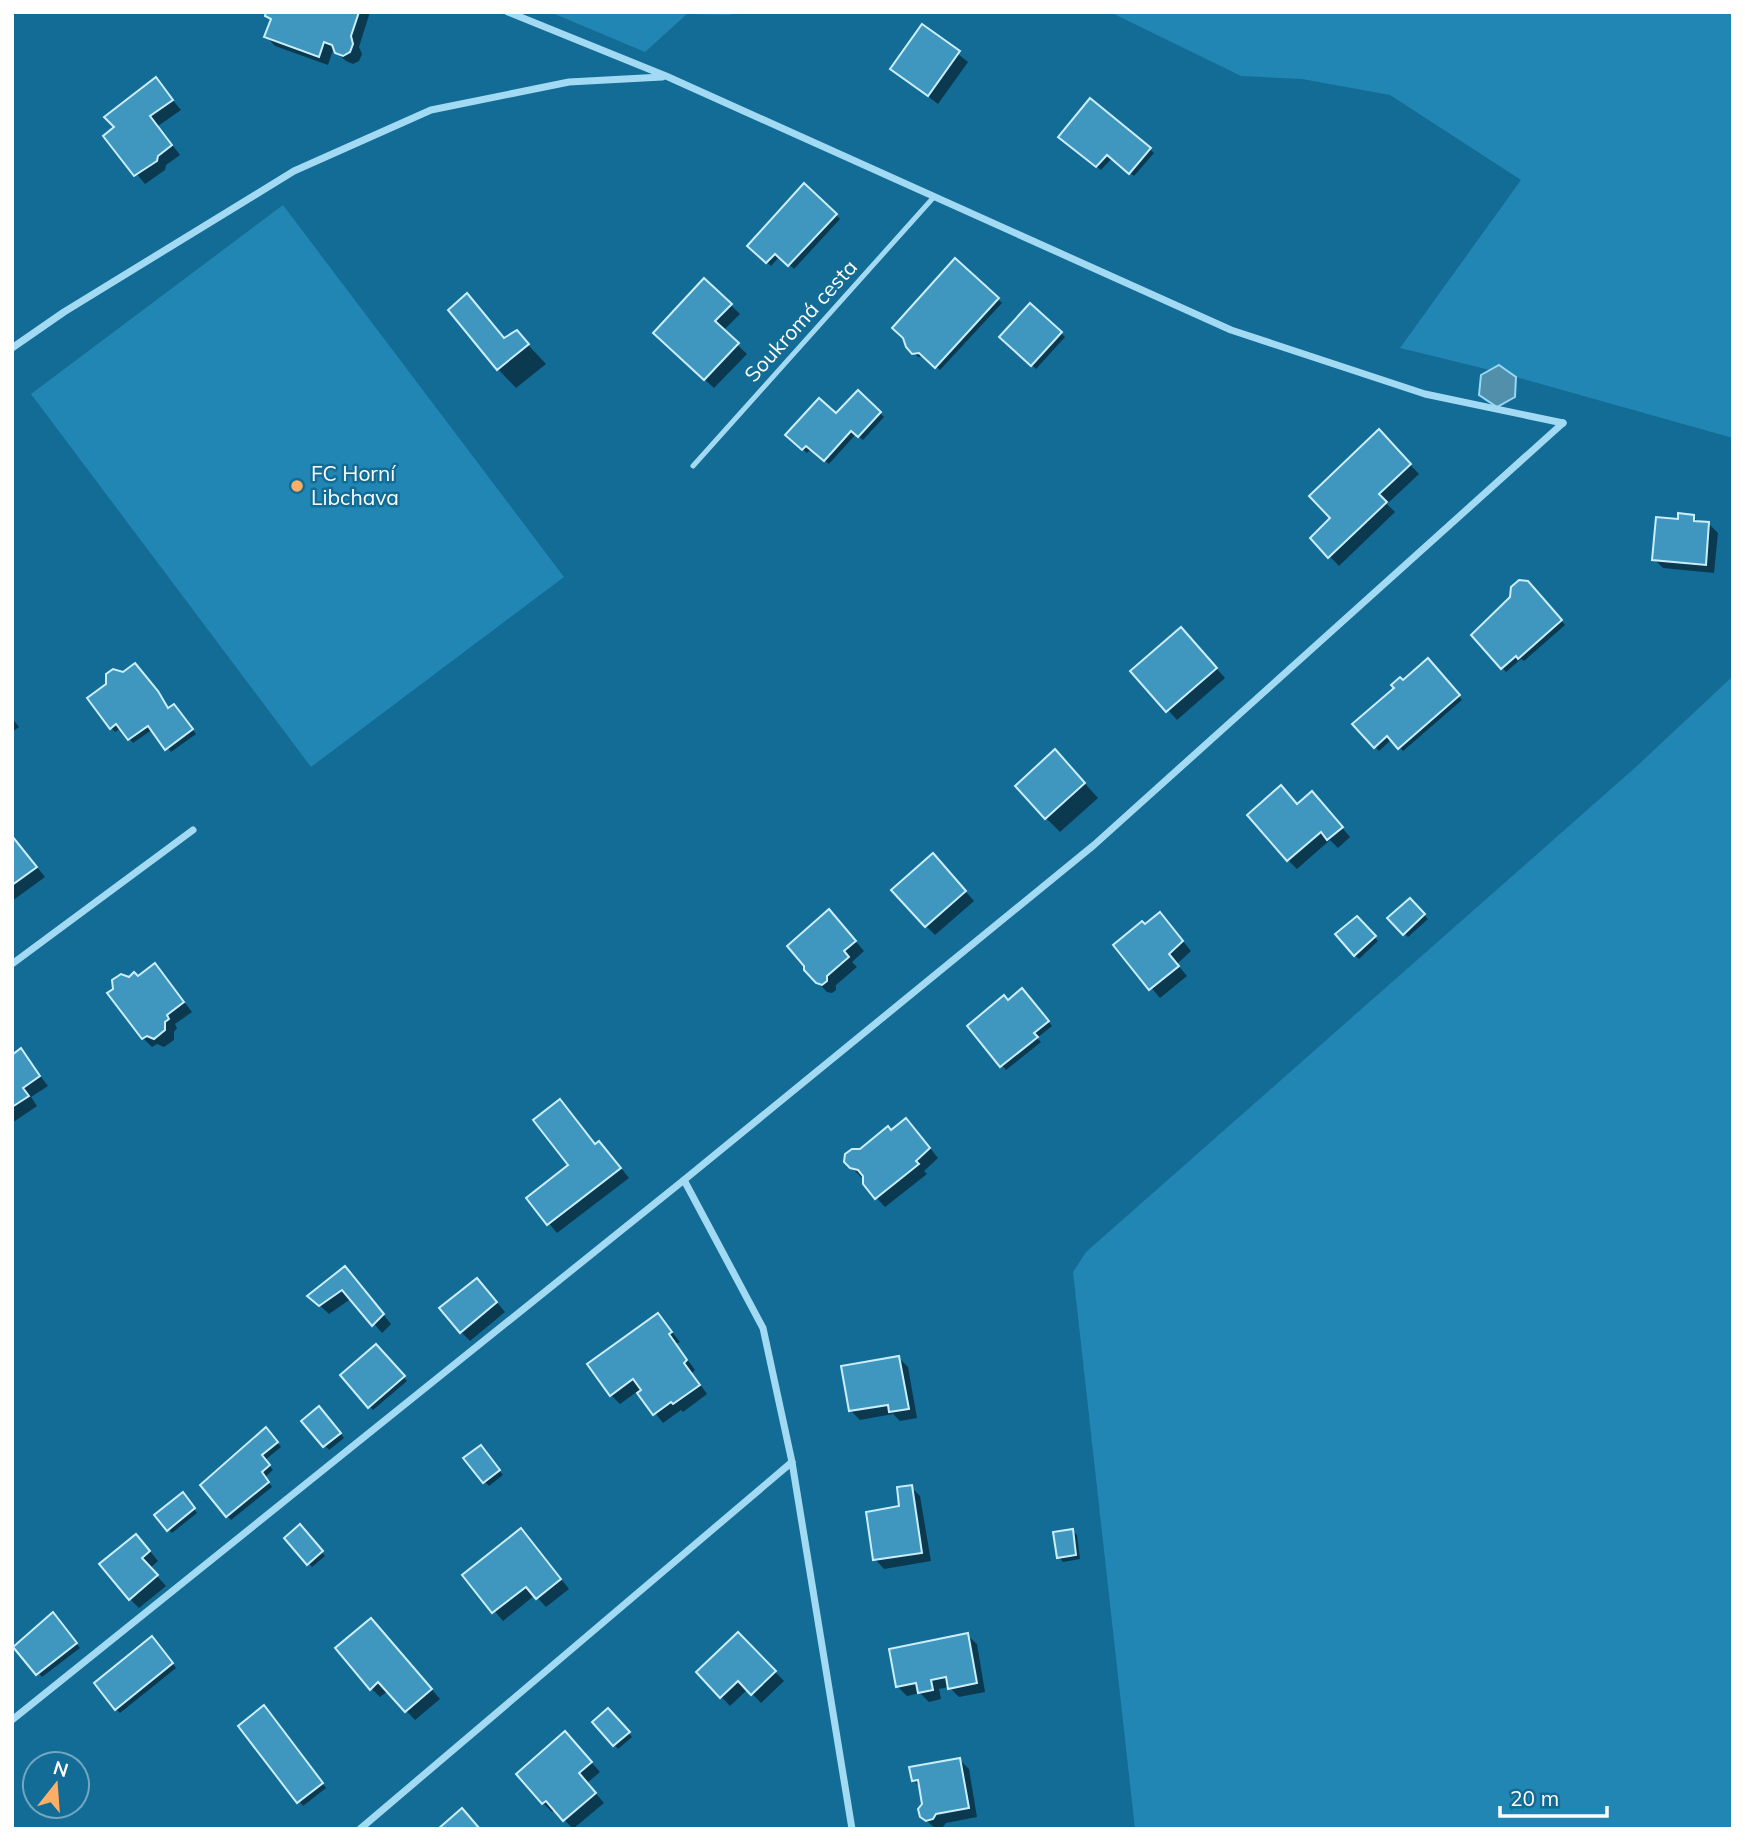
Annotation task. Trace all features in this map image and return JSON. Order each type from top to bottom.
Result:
[{"type":"street","points":[[12,1720],[684,1180],[1094,845],[1563,423],[1425,394],[1231,331],[666,76],[508,12]]},
{"type":"street","points":[[12,348],[64,312],[294,171],[431,110],[569,82],[666,76]]},
{"type":"street","points":[[12,964],[193,831]]},
{"type":"street","points":[[684,1180],[763,1328],[792,1462],[852,1829]]},
{"type":"street","points":[[360,1829],[792,1462]]},
{"type":"lane","name":"Soukromá cesta","points":[[693,466],[933,198]]},
{"type":"shaded area","points":[[550,12],[733,12],[730,15],[687,14],[645,52]]},
{"type":"shaded area","points":[[1110,12],[1733,12],[1733,438],[1498,372],[1400,348],[1521,180],[1390,95],[1302,79],[1241,76]]},
{"type":"shaded area","name":"FC Horní Libchava","points":[[283,205],[564,577],[311,767],[31,394]]},
{"type":"shaded area","points":[[1499,365],[1516,377],[1515,397],[1497,407],[1479,395],[1481,375]]},
{"type":"shaded area","points":[[1733,676],[1733,1829],[1135,1829],[1073,1272],[1086,1252],[1637,766]]},
{"type":"building","points":[[266,12],[359,12],[351,36],[353,44],[350,52],[343,56],[335,53],[332,45],[324,42],[319,57],[264,37],[271,19],[265,16]]},
{"type":"building","points":[[922,24],[960,51],[928,96],[890,69]]},
{"type":"building","points":[[156,77],[173,100],[150,116],[172,145],[158,156],[157,161],[134,176],[103,136],[114,127],[104,117]]},
{"type":"building","points":[[1090,98],[1151,148],[1129,174],[1107,155],[1096,167],[1058,137]]},
{"type":"building","points":[[804,183],[837,214],[788,266],[775,254],[766,263],[747,246]]},
{"type":"building","points":[[955,258],[999,298],[935,368],[919,353],[912,354],[903,338],[892,328]]},
{"type":"building","points":[[704,278],[732,304],[715,321],[739,343],[704,380],[653,333]]},
{"type":"building","points":[[467,293],[504,338],[517,330],[529,344],[497,370],[448,310]]},
{"type":"building","points":[[1030,303],[1062,332],[1031,366],[999,337]]},
{"type":"building","points":[[858,390],[881,412],[858,437],[851,431],[824,461],[806,446],[802,450],[785,435],[819,398],[836,413]]},
{"type":"building","points":[[1379,429],[1411,464],[1379,494],[1387,502],[1328,558],[1310,538],[1330,518],[1309,496]]},
{"type":"building","points":[[1678,513],[1694,515],[1694,521],[1709,522],[1706,565],[1652,560],[1656,517],[1678,519]]},
{"type":"building","points":[[1519,580],[1528,581],[1562,620],[1518,659],[1516,656],[1501,669],[1471,635],[1510,597],[1511,587]]},
{"type":"building","points":[[1181,627],[1217,668],[1166,712],[1130,671]]},
{"type":"building","points":[[1428,658],[1460,695],[1398,749],[1387,736],[1374,748],[1352,724],[1394,688],[1391,685],[1400,677],[1403,680]]},
{"type":"building","points":[[135,663],[168,708],[174,704],[193,729],[165,750],[148,726],[128,740],[116,724],[110,729],[87,698],[106,684],[106,674],[113,669],[123,672]]},
{"type":"building","points":[[1055,749],[1085,783],[1045,819],[1015,786]]},
{"type":"building","points":[[1281,785],[1297,804],[1312,791],[1343,827],[1327,840],[1321,832],[1287,861],[1247,815]]},
{"type":"building","points":[[12,836],[37,867],[12,885]]},
{"type":"building","points":[[933,853],[966,891],[925,927],[891,890]]},
{"type":"building","points":[[1410,898],[1425,914],[1403,935],[1387,918]]},
{"type":"building","points":[[829,909],[856,941],[844,951],[849,957],[827,976],[827,981],[822,985],[816,983],[804,970],[804,966],[787,946]]},
{"type":"building","points":[[1160,912],[1183,941],[1169,954],[1179,966],[1149,990],[1113,945],[1142,921],[1145,924]]},
{"type":"building","points":[[1357,916],[1376,936],[1354,956],[1335,934]]},
{"type":"building","points":[[155,963],[184,1002],[167,1015],[169,1019],[165,1022],[165,1030],[154,1039],[147,1036],[142,1039],[107,993],[113,989],[112,980],[121,974],[129,977],[134,972],[138,976]]},
{"type":"building","points":[[1022,988],[1049,1021],[1034,1033],[1038,1037],[1000,1067],[967,1026],[1004,995],[1008,1000]]},
{"type":"building","points":[[21,1048],[40,1076],[23,1088],[29,1096],[12,1107],[12,1055]]},
{"type":"building","points":[[560,1099],[595,1144],[599,1141],[621,1168],[547,1225],[526,1198],[568,1165],[533,1120]]},
{"type":"building","points":[[906,1118],[930,1148],[916,1161],[919,1164],[875,1199],[863,1184],[863,1176],[858,1170],[850,1168],[844,1162],[845,1154],[852,1149],[860,1149],[888,1126],[891,1130]]},
{"type":"building","points":[[345,1266],[384,1314],[372,1326],[342,1290],[319,1306],[307,1296]]},
{"type":"building","points":[[477,1278],[497,1302],[460,1333],[439,1308]]},
{"type":"building","points":[[658,1313],[687,1360],[684,1363],[700,1385],[653,1415],[637,1393],[641,1390],[633,1379],[610,1396],[587,1364]]},
{"type":"building","points":[[376,1344],[405,1376],[368,1408],[340,1375]]},
{"type":"building","points":[[899,1356],[909,1409],[889,1412],[888,1405],[849,1411],[841,1366]]},
{"type":"building","points":[[319,1406],[341,1433],[323,1447],[301,1421]]},
{"type":"building","points":[[266,1427],[278,1442],[262,1455],[270,1465],[262,1472],[269,1482],[226,1517],[200,1485]]},
{"type":"building","points":[[481,1445],[500,1470],[483,1483],[463,1458]]},
{"type":"building","points":[[912,1485],[922,1553],[873,1560],[866,1512],[899,1506],[897,1487]]},
{"type":"building","points":[[183,1492],[195,1508],[167,1531],[154,1515]]},
{"type":"building","points":[[300,1524],[323,1551],[307,1565],[284,1538]]},
{"type":"building","points":[[521,1528],[561,1579],[536,1599],[526,1587],[492,1613],[462,1575]]},
{"type":"building","points":[[1073,1529],[1076,1555],[1057,1558],[1053,1532]]},
{"type":"building","points":[[136,1534],[150,1551],[142,1558],[158,1575],[129,1600],[99,1564]]},
{"type":"building","points":[[53,1612],[77,1643],[36,1675],[13,1647]]},
{"type":"building","points":[[371,1618],[432,1689],[405,1712],[378,1682],[370,1690],[335,1648]]},
{"type":"building","points":[[738,1632],[776,1671],[751,1695],[738,1681],[720,1698],[696,1672]]},
{"type":"building","points":[[968,1633],[977,1683],[948,1689],[946,1677],[931,1680],[933,1690],[918,1693],[916,1683],[896,1687],[889,1649]]},
{"type":"building","points":[[152,1636],[173,1663],[115,1710],[94,1683]]},
{"type":"building","points":[[264,1705],[323,1783],[297,1803],[238,1726]]},
{"type":"building","points":[[608,1708],[630,1732],[613,1746],[592,1722]]},
{"type":"building","points":[[565,1731],[592,1762],[579,1773],[596,1793],[563,1821],[546,1801],[542,1804],[516,1774]]},
{"type":"building","points":[[960,1758],[969,1808],[936,1814],[933,1819],[926,1821],[920,1817],[918,1809],[922,1804],[918,1780],[912,1781],[909,1767]]},
{"type":"building","points":[[462,1808],[480,1829],[438,1829]]},
{"type":"place","name":"FC Horní Libchava","points":[[297,486]]}]
